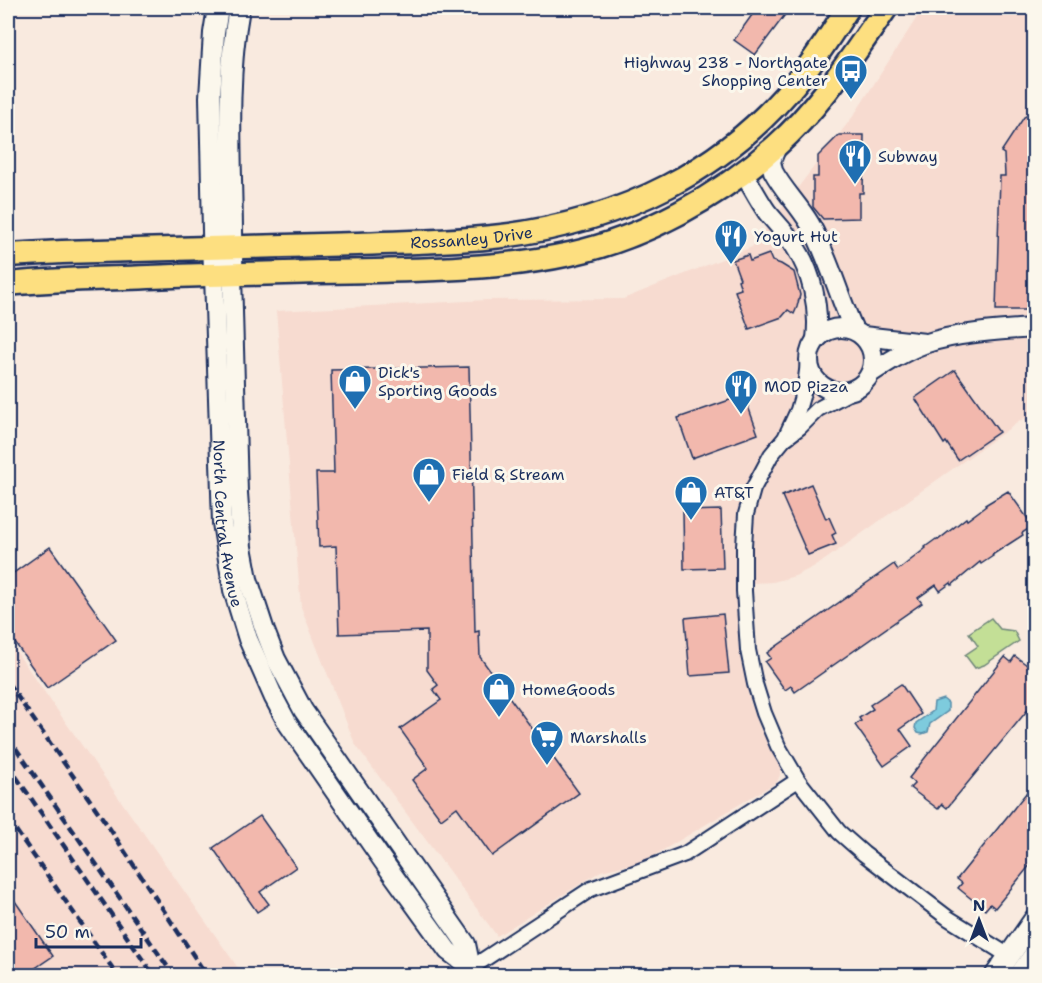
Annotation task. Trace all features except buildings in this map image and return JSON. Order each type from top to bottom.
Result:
[{"type":"main road","name":"North Central Avenue","points":[[218,8],[210,97],[223,248]]},
{"type":"main road","name":"North Central Avenue","points":[[223,275],[231,74],[239,8]]},
{"type":"main road","name":"Rossanley Drive","points":[[8,255],[464,240],[539,230],[618,210],[705,165],[744,135],[802,76],[848,8]]},
{"type":"main road","points":[[778,144],[830,85],[886,8]]},
{"type":"main road","points":[[743,172],[745,153],[783,120],[802,76]]},
{"type":"main road","name":"Rossanley Drive","points":[[8,284],[80,279],[437,268],[501,264],[572,254],[652,226],[689,208],[743,172],[778,144]]},
{"type":"main road","points":[[995,975],[1035,920]]},
{"type":"main road","points":[[1019,975],[1035,955]]},
{"type":"street","points":[[778,144],[771,162],[773,171],[810,223],[826,256],[837,290],[858,333],[869,344],[873,353],[871,373]]},
{"type":"street","points":[[743,172],[769,214],[794,245],[804,264],[815,297],[818,326],[816,339]]},
{"type":"street","name":"North Central Avenue","points":[[223,275],[222,523],[233,590],[248,639],[274,698],[300,741],[448,951],[474,972]]},
{"type":"street","points":[[785,438],[802,399],[812,346],[824,332],[834,328],[844,328],[858,333],[927,343]]},
{"type":"street","points":[[1009,956],[948,918],[864,854],[839,832],[798,780],[778,746],[754,684],[748,650],[744,546],[746,514],[753,489],[771,455],[785,438],[818,409],[860,387],[871,373],[927,343],[986,332],[1035,328]]},
{"type":"street","points":[[808,363],[814,379],[827,390],[852,391]]},
{"type":"street","points":[[474,972],[591,889],[686,854],[798,780]]},
{"type":"shaded area","points":[[923,8],[1034,8],[1034,432],[1024,418],[819,564],[795,576],[773,582],[735,584],[741,658],[750,701],[761,730],[780,765],[777,782],[645,861],[601,871],[497,936],[355,744],[301,607],[276,311],[487,300],[623,299],[752,247],[854,115]]},
{"type":"shaded area","points":[[8,640],[243,975],[8,975]]},
{"type":"green space","points":[[991,618],[1000,629],[1014,631],[1019,641],[984,665],[975,668],[965,655],[978,646],[969,633]]},
{"type":"water","points":[[943,699],[948,703],[948,711],[930,724],[928,732],[918,733],[915,728],[916,723],[933,711],[934,702]]},
{"type":"railway","points":[[8,683],[106,823],[207,976]]},
{"type":"railway","points":[[8,737],[174,976]]},
{"type":"railway","points":[[8,765],[154,976]]},
{"type":"railway","points":[[8,819],[118,976]]},
{"type":"place","name":"Highway 238 - Northgate Shopping Center","points":[[851,100]]},
{"type":"place","name":"Subway","points":[[855,185]]},
{"type":"place","name":"Yogurt Hut","points":[[731,265]]},
{"type":"place","name":"Dick's Sporting Goods","points":[[355,410]]},
{"type":"place","name":"MOD Pizza","points":[[741,415]]},
{"type":"place","name":"Field & Stream","points":[[429,503]]},
{"type":"place","name":"AT&T","points":[[691,521]]},
{"type":"place","name":"HomeGoods","points":[[499,718]]},
{"type":"place","name":"Marshalls","points":[[547,766]]}]
